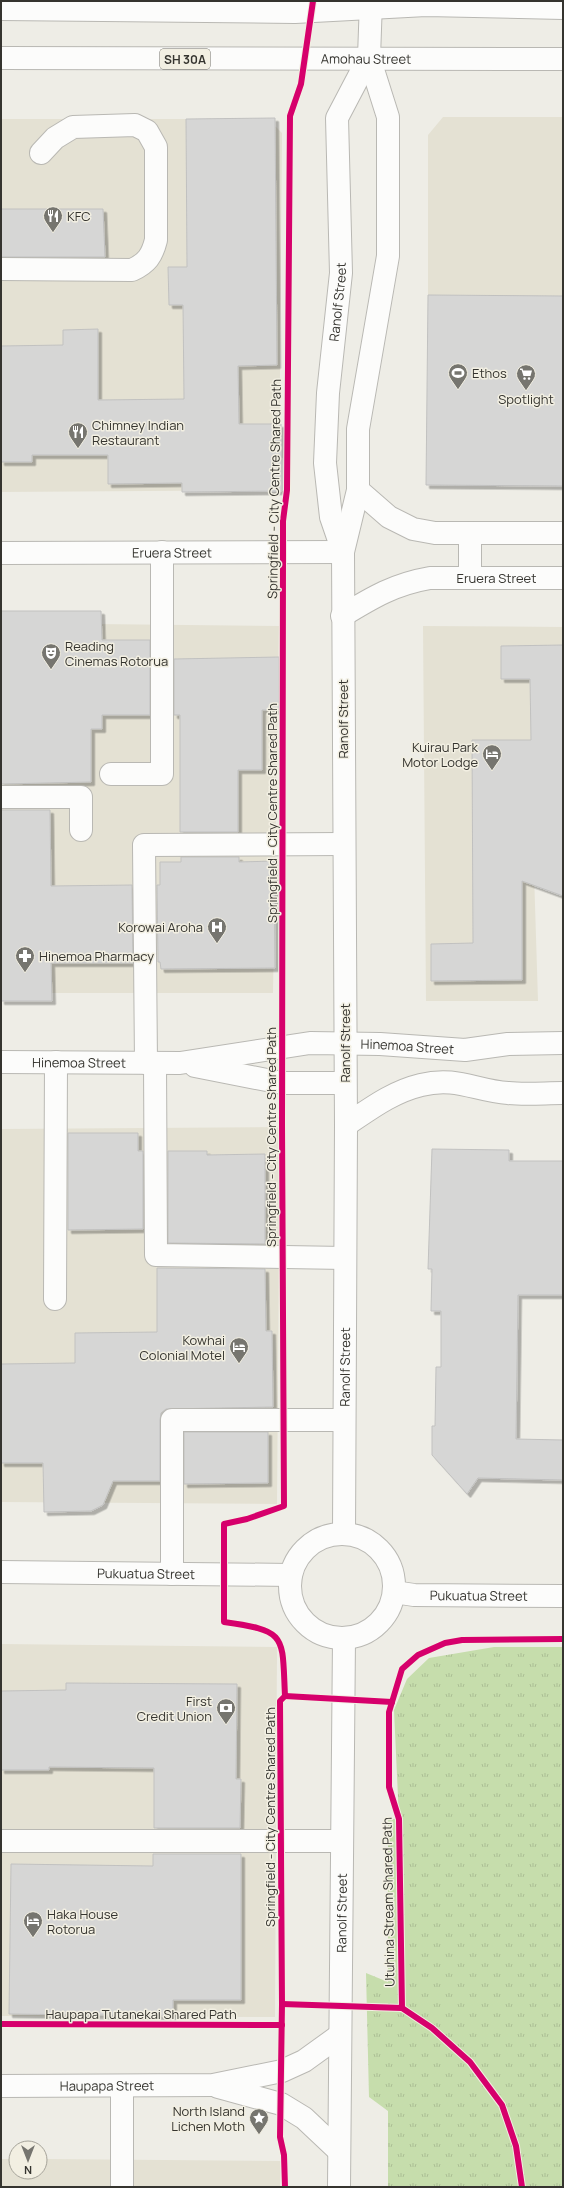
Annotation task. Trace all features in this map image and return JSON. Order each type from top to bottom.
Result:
[{"type":"main road","points":[[1,9],[133,5],[295,12],[371,5],[563,8]]},
{"type":"main road","name":"Ranolf Street","points":[[344,1534],[346,1125],[342,616],[343,552],[358,490],[358,429],[388,256],[388,117],[369,58],[371,5]]},
{"type":"main road","name":"Amohau Street","points":[[1,58],[304,60],[369,58],[563,58]]},
{"type":"main road","name":"Ranolf Street","points":[[343,552],[331,516],[325,463],[328,393],[341,273],[337,118],[369,58]]},
{"type":"main road","points":[[1,269],[132,270],[144,264],[152,255],[156,240],[156,147],[147,131],[135,125],[73,127],[55,138],[41,153]]},
{"type":"main road","points":[[358,490],[389,517],[413,529],[435,533],[563,533]]},
{"type":"main road","points":[[470,533],[470,578]]},
{"type":"main road","points":[[111,774],[162,774],[162,552]]},
{"type":"main road","name":"Eruera Street","points":[[1,553],[343,552]]},
{"type":"main road","name":"Eruera Street","points":[[342,616],[381,592],[405,583],[430,578],[563,578]]},
{"type":"main road","points":[[1,797],[81,797],[81,830]]},
{"type":"main road","points":[[344,844],[144,846],[156,1255],[345,1258]]},
{"type":"main road","name":"Hinemoa Street","points":[[1,1062],[180,1063],[310,1043],[345,1043],[465,1050],[508,1044],[563,1044]]},
{"type":"main road","points":[[465,1050],[466,1083]]},
{"type":"main road","points":[[55,1299],[56,1062]]},
{"type":"main road","name":"Hinemoa Street","points":[[180,1063],[282,1083],[345,1083]]},
{"type":"main road","points":[[346,1125],[384,1100],[401,1091],[422,1084],[444,1082],[466,1083],[507,1094],[563,1093]]},
{"type":"main road","points":[[172,1574],[172,1420],[344,1420]]},
{"type":"main road","points":[[344,1534],[368,1541],[381,1550],[389,1563],[394,1577],[394,1592],[386,1616],[378,1625],[356,1637],[344,1639],[330,1637],[316,1632],[304,1623],[296,1611],[291,1597],[291,1575],[300,1555],[311,1544],[324,1537],[344,1534]]},
{"type":"main road","name":"Pukuatua Street","points":[[1,1572],[291,1575]]},
{"type":"main road","name":"Pukuatua Street","points":[[394,1592],[414,1594],[563,1596]]},
{"type":"main road","name":"Ranolf Street","points":[[339,2187],[344,1639]]},
{"type":"main road","points":[[1,1841],[341,1841]]},
{"type":"main road","name":"Haupapa Street","points":[[1,2086],[213,2085],[282,2071],[304,2061],[340,2035]]},
{"type":"main road","name":"Haupapa Street","points":[[213,2085],[281,2104],[304,2118],[339,2152]]},
{"type":"main road","points":[[122,2086],[122,2187]]},
{"type":"shaded area","points":[[443,117],[563,117],[563,486],[489,485],[490,295],[428,295],[428,135]]},
{"type":"shaded area","points":[[1,119],[268,119],[282,133],[279,490],[1,492]]},
{"type":"shaded area","points":[[1,623],[279,626],[273,993],[1,993]]},
{"type":"shaded area","points":[[423,626],[563,627],[563,809],[532,809],[538,1001],[426,1001]]},
{"type":"shaded area","points":[[280,1127],[277,1504],[1,1502],[1,1129]]},
{"type":"shaded area","points":[[1,1644],[277,1647],[275,2017],[1,2016]]},
{"type":"shaded area","points":[[1,2159],[8,2159],[8,2180],[48,2180],[48,2159],[281,2161],[280,2187],[1,2187]]},
{"type":"green space","points":[[494,1647],[563,1647],[563,2187],[388,2187],[388,2111],[369,2097],[366,1973],[388,1982],[388,1819],[399,1819],[394,1710],[407,1679],[429,1658]]},
{"type":"building","points":[[275,118],[277,365],[238,366],[239,424],[281,424],[282,491],[182,492],[182,483],[108,484],[108,455],[32,455],[32,462],[1,462],[1,346],[63,345],[63,330],[98,329],[98,400],[184,399],[183,305],[169,305],[168,267],[187,267],[186,119]]},
{"type":"building","name":"KFC","points":[[1,209],[103,209],[105,257],[1,257]]},
{"type":"building","points":[[428,295],[563,296],[563,486],[426,485]]},
{"type":"building","name":"Reading Cinemas Rotorua","points":[[1,611],[101,611],[102,640],[150,640],[150,715],[102,715],[102,729],[91,729],[91,782],[1,784]]},
{"type":"building","points":[[563,645],[563,896],[522,881],[522,980],[431,981],[431,944],[473,943],[472,740],[531,740],[530,679],[501,679],[501,646]]},
{"type":"building","points":[[279,657],[279,710],[262,710],[262,770],[238,770],[238,832],[180,832],[180,715],[174,715],[174,659]]},
{"type":"building","points":[[1,810],[50,810],[51,886],[132,885],[133,963],[51,963],[52,1001],[1,1001]]},
{"type":"building","points":[[181,857],[239,857],[239,862],[274,861],[275,968],[161,969],[160,962],[158,962],[157,885],[160,885],[160,862],[181,862]]},
{"type":"building","points":[[68,1133],[138,1133],[138,1151],[143,1151],[143,1229],[68,1230]]},
{"type":"building","points":[[432,1149],[509,1150],[509,1161],[563,1161],[563,1295],[518,1295],[516,1439],[563,1440],[563,1480],[478,1478],[467,1494],[432,1455],[432,1426],[435,1426],[436,1367],[441,1367],[441,1311],[431,1311],[432,1269],[428,1269]]},
{"type":"building","points":[[168,1151],[207,1151],[207,1155],[265,1154],[265,1244],[168,1243]]},
{"type":"building","points":[[157,1268],[265,1269],[266,1331],[272,1331],[273,1407],[166,1409],[161,1413],[160,1420],[160,1481],[113,1481],[103,1505],[91,1511],[44,1512],[43,1463],[1,1463],[1,1364],[75,1363],[75,1333],[157,1332]]},
{"type":"building","points":[[184,1432],[268,1432],[268,1483],[184,1484]]},
{"type":"building","points":[[66,1683],[237,1684],[236,1779],[241,1779],[240,1828],[154,1828],[154,1768],[49,1767],[49,1770],[1,1770],[1,1691],[66,1690]]},
{"type":"building","name":"Haka House Rotorua","points":[[153,1854],[241,1854],[241,2000],[173,2000],[173,2016],[9,2014],[11,1864],[153,1866]]},
{"type":"cycle path","name":"Springfield - City Centre Shared Path","points":[[285,2187],[284,2155],[280,2137],[282,2004],[280,1701],[285,1696],[283,1660],[281,1648],[271,1633],[245,1625],[224,1622],[224,1524],[247,1519],[284,1506],[282,1123],[283,521],[287,490],[290,116],[301,84],[313,1]]},
{"type":"cycle path","name":"Utuhina Stream Shared Path","points":[[402,2008],[399,1819],[389,1787],[389,1712],[402,1669],[418,1655],[445,1643],[462,1640],[563,1639]]},
{"type":"cycle path","points":[[285,1696],[392,1702]]},
{"type":"cycle path","points":[[282,2004],[402,2008],[432,2028],[470,2062],[502,2105],[516,2146],[522,2187]]},
{"type":"cycle path","name":"Haupapa Tutanekai Shared Path","points":[[1,2024],[282,2025]]},
{"type":"place","name":"KFC","points":[[53,233]]},
{"type":"place","name":"Ethos","points":[[458,390]]},
{"type":"place","name":"Spotlight","points":[[526,391]]},
{"type":"place","name":"Chimney Indian Restaurant","points":[[78,449]]},
{"type":"place","name":"Reading Cinemas Rotorua","points":[[51,670]]},
{"type":"place","name":"Kuirau Park Motor Lodge","points":[[492,771]]},
{"type":"place","name":"Korowai Aroha","points":[[217,944]]},
{"type":"place","name":"Hinemoa Pharmacy","points":[[25,973]]},
{"type":"place","name":"Kowhai Colonial Motel","points":[[239,1364]]},
{"type":"place","name":"First Credit Union","points":[[226,1725]]},
{"type":"place","name":"Haka House Rotorua","points":[[33,1938]]},
{"type":"place","name":"North Island Lichen Moth","points":[[259,2135]]}]
